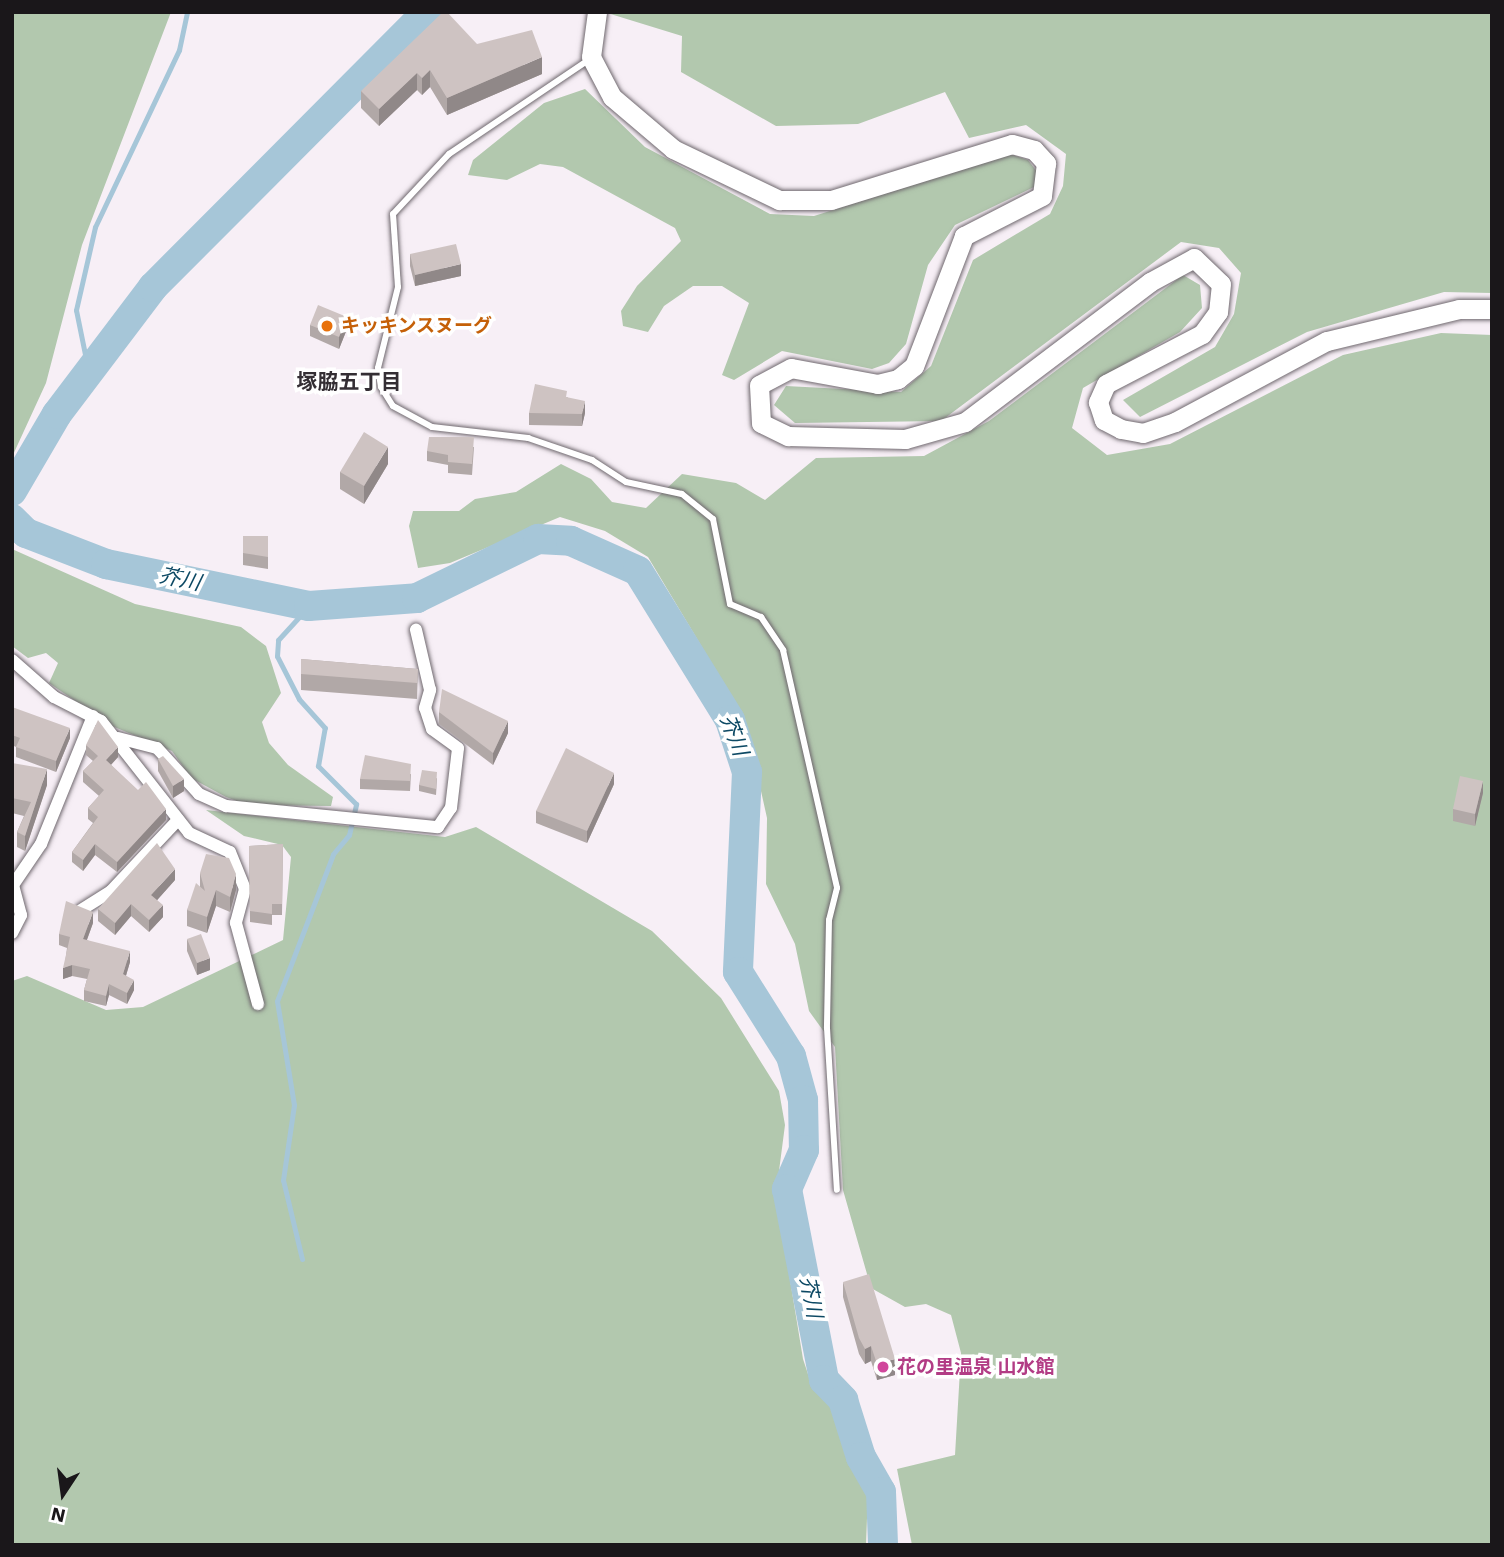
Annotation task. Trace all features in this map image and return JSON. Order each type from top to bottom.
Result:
[{"type":"street","points":[[597,12],[591,57],[612,97],[655,136],[779,200],[831,200],[1012,144],[1034,150],[1046,163],[1042,196],[964,236],[914,366],[898,379],[878,384],[791,368],[759,385],[755,404],[761,423],[788,436],[905,439],[965,422],[1150,282],[1194,258],[1221,284],[1218,312],[1202,334],[1106,384],[1097,402],[1104,420],[1121,429],[1143,433],[1175,422],[1327,341],[1459,309],[1492,309]]},
{"type":"street","points":[[118,738],[157,748],[199,794],[226,806],[438,827],[451,808],[458,748],[428,719],[430,690],[416,630]]},
{"type":"street","points":[[12,660],[54,697],[93,716],[118,738],[178,820],[230,852],[237,864],[245,900],[236,923],[258,1003]]},
{"type":"street","points":[[12,933],[21,915],[13,885],[41,844],[93,716]]},
{"type":"street","points":[[81,910],[111,891],[178,820]]},
{"type":"lane","points":[[591,57],[449,154],[393,214],[398,287],[378,368],[381,387],[393,405],[432,427],[528,438],[592,460],[626,482],[682,494],[713,519],[721,535],[730,604],[761,617],[783,650],[836,888],[829,920],[827,1028],[837,1190]]},
{"type":"green space","points":[[12,12],[171,12],[82,245],[46,383],[12,457]]},
{"type":"green space","points":[[604,12],[1492,12],[1492,293],[1444,292],[1307,332],[1140,417],[1123,400],[1215,347],[1234,314],[1241,273],[1219,248],[1181,242],[941,421],[795,423],[774,405],[786,386],[901,392],[931,366],[973,260],[1050,214],[1063,186],[1066,154],[1026,125],[969,138],[945,92],[858,124],[776,126],[681,72],[682,36]]},
{"type":"green space","points":[[585,89],[645,147],[770,214],[814,216],[1010,154],[1028,160],[1038,173],[1034,187],[955,225],[928,265],[906,344],[889,363],[872,369],[782,351],[734,380],[722,375],[749,303],[722,286],[693,286],[664,306],[648,332],[623,326],[621,311],[637,286],[681,241],[675,228],[563,167],[540,164],[507,180],[468,175],[473,160],[544,103]]},
{"type":"green space","points":[[1183,275],[1200,285],[1202,308],[1180,332],[1083,388],[1072,428],[1107,455],[1170,444],[1343,355],[1441,333],[1492,335],[1492,1545],[912,1545],[897,1469],[955,1455],[961,1353],[951,1315],[926,1304],[905,1307],[871,1288],[843,1190],[835,1047],[809,1011],[795,944],[766,884],[767,818],[745,719],[648,557],[605,531],[560,517],[450,563],[418,568],[409,526],[413,511],[459,511],[475,499],[516,492],[561,464],[591,479],[612,502],[646,508],[682,474],[736,483],[765,500],[816,458],[924,456],[989,421]]},
{"type":"green space","points":[[12,549],[135,604],[241,627],[266,646],[281,693],[262,722],[269,743],[288,765],[333,797],[331,806],[248,805],[226,797],[191,778],[172,751],[112,726],[49,683],[58,663],[46,653],[28,658],[12,646]]},
{"type":"green space","points":[[206,810],[445,837],[476,827],[652,931],[721,998],[779,1091],[785,1125],[776,1194],[803,1359],[810,1380],[832,1406],[868,1492],[866,1545],[12,1545],[12,981],[27,976],[106,1010],[143,1007],[283,940],[291,857],[282,845],[244,836]]},
{"type":"building","points":[[443,12],[447,12],[477,44],[532,30],[542,57],[447,98],[430,70],[422,78],[417,73],[379,109],[361,91]]},
{"type":"building","points":[[456,244],[461,264],[415,275],[410,254]]},
{"type":"building","points":[[318,305],[347,317],[339,337],[310,325]]},
{"type":"building","points":[[535,384],[567,391],[566,397],[585,401],[582,414],[529,413]]},
{"type":"building","points":[[364,432],[388,447],[364,486],[340,472]]},
{"type":"building","points":[[429,437],[474,437],[472,464],[448,462],[448,455],[427,451]]},
{"type":"building","points":[[243,536],[268,536],[268,557],[243,553]]},
{"type":"building","points":[[301,659],[418,669],[417,683],[301,674]]},
{"type":"building","points":[[442,689],[508,721],[493,753],[439,712]]},
{"type":"building","points":[[12,707],[70,728],[56,761],[16,747],[20,738],[12,735]]},
{"type":"building","points":[[98,720],[118,747],[106,760],[138,790],[146,782],[166,809],[117,862],[95,844],[83,860],[72,852],[98,817],[88,808],[104,790],[83,771],[98,756],[86,745]]},
{"type":"building","points":[[566,748],[614,773],[587,831],[536,811]]},
{"type":"building","points":[[365,755],[411,764],[410,781],[360,779]]},
{"type":"building","points":[[163,756],[184,779],[173,786],[158,759]]},
{"type":"building","points":[[12,763],[47,769],[25,836],[17,832],[31,802],[12,798]]},
{"type":"building","points":[[422,770],[437,772],[436,789],[419,785]]},
{"type":"building","points":[[1460,776],[1483,781],[1475,814],[1453,809]]},
{"type":"building","points":[[157,843],[175,869],[151,895],[163,905],[149,920],[131,904],[115,923],[98,909]]},
{"type":"building","points":[[283,844],[282,904],[272,904],[272,914],[250,911],[249,846]]},
{"type":"building","points":[[206,854],[229,858],[236,874],[230,897],[216,890],[207,917],[187,910],[196,883],[205,891],[200,873]]},
{"type":"building","points":[[66,901],[93,912],[83,939],[130,951],[123,974],[134,980],[127,993],[109,984],[106,996],[84,990],[90,969],[72,965],[63,968],[70,937],[59,934]]},
{"type":"building","points":[[201,934],[210,958],[197,963],[187,939]]},
{"type":"building","points":[[869,1274],[895,1359],[877,1364],[871,1346],[865,1349],[859,1338],[843,1282]]},
{"type":"waterway","points":[[89,374],[76,310],[95,227],[179,50],[187,12]]},
{"type":"waterway","name":"芥川","points":[[12,491],[57,414],[153,287],[427,12]]},
{"type":"waterway","name":"芥川","points":[[12,519],[26,533],[106,564],[309,606],[417,598],[538,539],[571,541],[638,571],[730,720],[747,772],[738,972],[791,1056],[803,1100],[804,1150],[787,1189],[824,1380],[843,1400],[861,1457],[881,1492],[883,1545]]},
{"type":"waterway","points":[[302,1259],[283,1180],[294,1105],[277,1001],[333,854],[349,835],[356,804],[318,766],[325,728],[299,699],[277,656],[278,640],[309,606]]},
{"type":"place","name":"キッキンスヌーグ","points":[[327,326]]},
{"type":"place","name":"花の里温泉 山水館","points":[[883,1367]]},
{"type":"district","name":"塚脇五丁目","points":[[349,382]]}]
